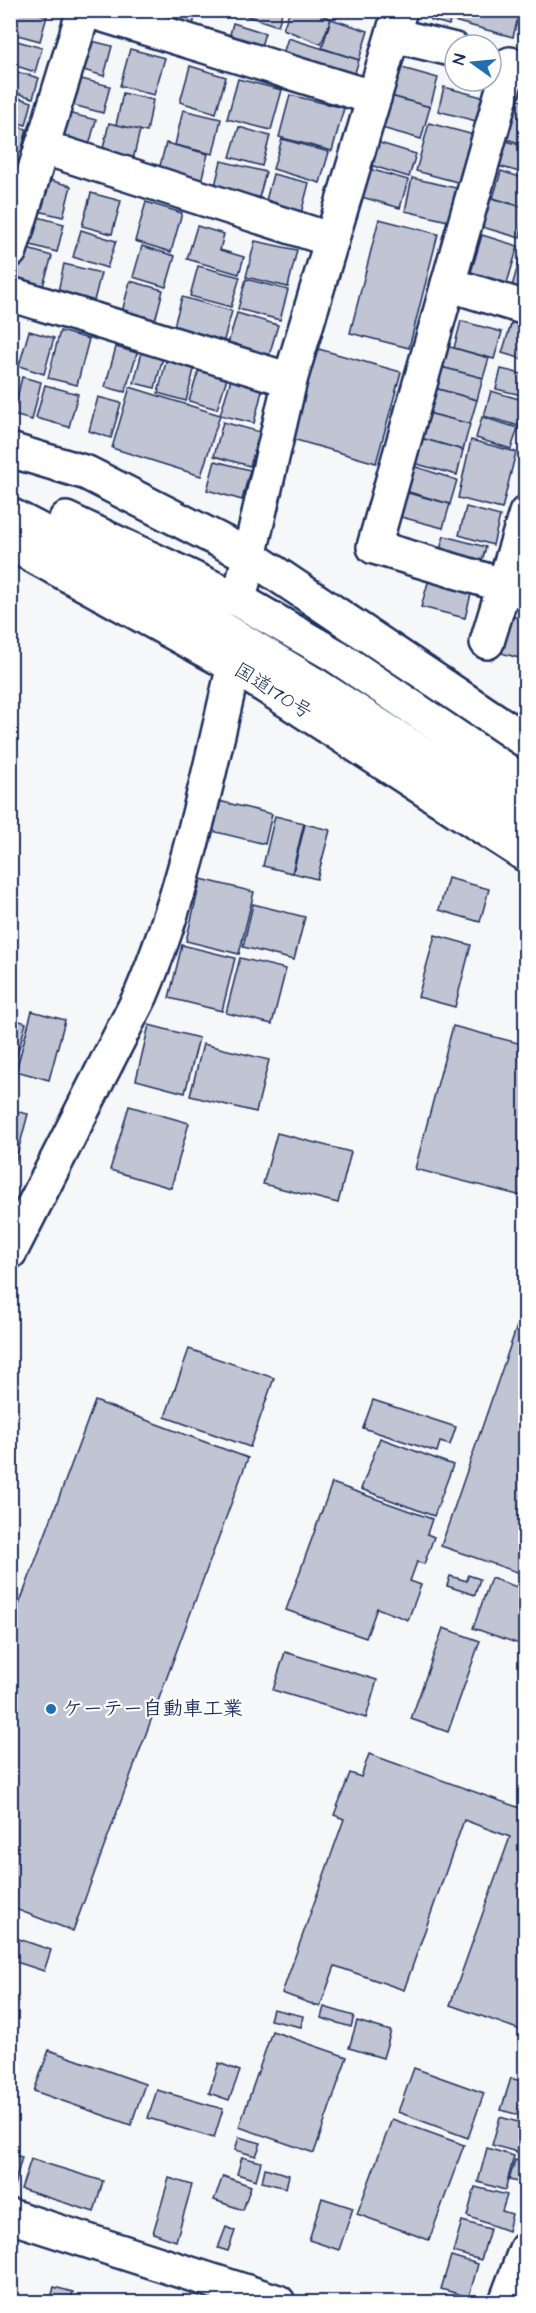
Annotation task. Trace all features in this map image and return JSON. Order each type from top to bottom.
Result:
[{"type":"main road","points":[[10,251],[85,10],[374,98]]},
{"type":"main road","points":[[239,600],[290,380],[397,22],[443,44]]},
{"type":"main road","points":[[509,63],[374,547],[515,589]]},
{"type":"main road","points":[[42,147],[332,240]]},
{"type":"main road","points":[[448,284],[525,308]]},
{"type":"main road","points":[[10,294],[290,380]]},
{"type":"main road","points":[[10,450],[87,473],[248,555],[525,741]]},
{"type":"main road","points":[[10,496],[239,600],[336,656],[525,784]]},
{"type":"main road","points":[[487,642],[515,589],[525,513]]},
{"type":"main road","points":[[10,515],[170,597],[237,653],[484,791],[525,820]]},
{"type":"main road","name":"国道170号","points":[[10,543],[237,653],[525,855]]},
{"type":"main road","points":[[10,1252],[141,995],[159,954],[175,905],[237,653]]},
{"type":"main road","points":[[10,2216],[278,2302]]},
{"type":"main road","points":[[506,2302],[525,2249]]},
{"type":"building","points":[[10,10],[27,10],[47,16],[40,41],[10,33]]},
{"type":"building","points":[[148,10],[197,10],[190,36],[145,24]]},
{"type":"building","points":[[239,10],[283,10],[278,26],[238,13]]},
{"type":"building","points":[[290,10],[310,10],[331,19],[321,44],[283,29]]},
{"type":"building","points":[[434,10],[520,10],[513,37],[450,20],[449,25],[431,20]]},
{"type":"building","points":[[331,19],[368,31],[359,60],[322,48]]},
{"type":"building","points":[[233,23],[265,33],[258,56],[227,46]]},
{"type":"building","points":[[288,38],[359,60],[352,82],[281,60]]},
{"type":"building","points":[[10,39],[42,48],[35,72],[10,64]]},
{"type":"building","points":[[88,40],[112,46],[104,76],[80,69]]},
{"type":"building","points":[[130,49],[165,58],[154,95],[120,86]]},
{"type":"building","points":[[190,66],[226,77],[216,113],[180,102]]},
{"type":"building","points":[[395,66],[438,78],[430,107],[387,95]]},
{"type":"building","points":[[10,70],[39,78],[33,98],[10,91]]},
{"type":"building","points":[[69,76],[110,86],[103,113],[62,102]]},
{"type":"building","points":[[238,79],[282,90],[271,130],[227,119]]},
{"type":"building","points":[[443,91],[443,93],[467,93],[482,97],[476,121],[438,111]]},
{"type":"building","points":[[123,93],[153,100],[147,132],[116,125]]},
{"type":"building","points":[[10,95],[32,102],[26,125],[10,121]]},
{"type":"building","points":[[290,95],[344,108],[332,151],[279,137]]},
{"type":"building","points":[[387,95],[430,107],[421,139],[378,127]]},
{"type":"building","points":[[511,98],[526,102],[526,119],[519,143],[500,137]]},
{"type":"building","points":[[183,110],[221,119],[213,154],[175,145]]},
{"type":"building","points":[[60,111],[96,120],[87,153],[51,143]]},
{"type":"building","points":[[109,123],[140,130],[132,164],[101,157]]},
{"type":"building","points":[[429,123],[474,135],[461,183],[416,171]]},
{"type":"building","points":[[10,125],[27,129],[21,152],[10,149]]},
{"type":"building","points":[[239,127],[270,136],[262,166],[230,157]]},
{"type":"building","points":[[282,139],[329,152],[320,183],[273,169]]},
{"type":"building","points":[[367,139],[416,154],[409,177],[360,162]]},
{"type":"building","points":[[503,140],[526,147],[526,174],[495,165]]},
{"type":"building","points":[[166,143],[208,154],[199,189],[157,177]]},
{"type":"building","points":[[221,161],[266,172],[256,209],[212,198]]},
{"type":"building","points":[[366,168],[408,180],[400,208],[358,196]]},
{"type":"building","points":[[501,171],[526,179],[526,208],[493,198]]},
{"type":"building","points":[[273,174],[309,183],[299,221],[263,212]]},
{"type":"building","points":[[42,178],[71,186],[63,217],[34,210]]},
{"type":"building","points":[[412,178],[456,188],[448,221],[405,211]]},
{"type":"building","points":[[91,193],[121,201],[112,234],[82,226]]},
{"type":"building","points":[[490,198],[526,208],[520,238],[482,227]]},
{"type":"building","points":[[146,202],[182,213],[171,252],[135,241]]},
{"type":"building","points":[[34,216],[64,224],[57,252],[27,244]]},
{"type":"building","points":[[379,219],[438,234],[409,348],[350,333]]},
{"type":"building","points":[[197,226],[224,234],[220,250],[244,257],[239,274],[187,259]]},
{"type":"building","points":[[81,230],[116,241],[107,268],[73,257]]},
{"type":"building","points":[[482,235],[518,246],[505,290],[469,279]]},
{"type":"building","points":[[255,241],[297,250],[288,287],[246,277]]},
{"type":"building","points":[[17,246],[52,256],[42,289],[10,280]]},
{"type":"building","points":[[142,246],[175,256],[166,287],[133,277]]},
{"type":"building","points":[[522,252],[526,253],[526,298],[510,293]]},
{"type":"building","points":[[64,264],[101,273],[92,309],[56,301]]},
{"type":"building","points":[[198,266],[240,277],[231,307],[190,296]]},
{"type":"building","points":[[246,279],[288,290],[280,320],[238,309]]},
{"type":"building","points":[[130,281],[163,290],[155,321],[122,312]]},
{"type":"building","points":[[182,297],[232,311],[222,347],[172,333]]},
{"type":"building","points":[[237,313],[278,325],[268,359],[227,347]]},
{"type":"building","points":[[513,318],[526,322],[526,360],[502,353]]},
{"type":"building","points":[[461,321],[502,332],[494,359],[454,348]]},
{"type":"building","points":[[29,331],[54,338],[44,374],[19,366]]},
{"type":"building","points":[[60,331],[89,339],[77,385],[48,378]]},
{"type":"building","points":[[443,345],[489,358],[483,378],[437,366]]},
{"type":"building","points":[[116,347],[137,353],[125,392],[105,387]]},
{"type":"building","points":[[143,348],[164,353],[155,388],[134,383]]},
{"type":"building","points":[[315,348],[401,372],[376,463],[289,438]]},
{"type":"building","points":[[167,358],[195,366],[186,401],[158,393]]},
{"type":"building","points":[[437,366],[483,378],[477,400],[431,387]]},
{"type":"building","points":[[199,369],[227,378],[217,409],[189,401]]},
{"type":"building","points":[[501,369],[526,375],[526,396],[496,389]]},
{"type":"building","points":[[22,377],[41,382],[32,420],[13,415]]},
{"type":"building","points":[[231,379],[263,387],[254,423],[220,415]]},
{"type":"building","points":[[45,385],[78,394],[69,427],[36,418]]},
{"type":"building","points":[[130,387],[220,415],[201,476],[112,448]]},
{"type":"building","points":[[431,387],[477,400],[470,424],[424,412]]},
{"type":"building","points":[[491,391],[526,401],[519,426],[484,416]]},
{"type":"building","points":[[98,397],[121,403],[111,438],[89,431]]},
{"type":"building","points":[[424,412],[470,424],[463,450],[417,437]]},
{"type":"building","points":[[482,417],[518,428],[511,449],[476,438]]},
{"type":"building","points":[[223,422],[260,432],[250,466],[214,456]]},
{"type":"building","points":[[417,437],[463,450],[457,475],[406,461]]},
{"type":"building","points":[[471,440],[516,452],[502,509],[458,498]]},
{"type":"building","points":[[215,461],[250,470],[242,500],[207,490]]},
{"type":"building","points":[[410,465],[457,480],[450,504],[402,490]]},
{"type":"building","points":[[404,492],[450,504],[443,528],[397,516]]},
{"type":"building","points":[[466,507],[500,516],[493,545],[459,535]]},
{"type":"building","points":[[444,536],[486,547],[480,568],[438,557]]},
{"type":"building","points":[[429,579],[472,590],[465,618],[421,607]]},
{"type":"building","points":[[502,613],[526,620],[526,660],[491,650]]},
{"type":"building","points":[[10,757],[18,759],[10,785]]},
{"type":"building","points":[[219,801],[272,814],[265,844],[212,831]]},
{"type":"building","points":[[275,816],[304,823],[292,873],[263,866]]},
{"type":"building","points":[[305,824],[330,830],[317,879],[293,873]]},
{"type":"building","points":[[448,878],[489,889],[480,922],[439,910]]},
{"type":"building","points":[[201,879],[254,892],[239,954],[186,941]]},
{"type":"building","points":[[253,904],[305,917],[294,960],[243,947]]},
{"type":"building","points":[[435,935],[471,945],[455,1007],[418,997]]},
{"type":"building","points":[[182,945],[235,958],[222,1011],[169,998]]},
{"type":"building","points":[[240,958],[286,969],[272,1024],[226,1013]]},
{"type":"building","points":[[32,1011],[65,1020],[49,1080],[16,1071]]},
{"type":"building","points":[[10,1018],[26,1023],[15,1063],[10,1062]]},
{"type":"building","points":[[149,1025],[199,1038],[185,1093],[136,1080]]},
{"type":"building","points":[[453,1026],[526,1045],[526,1197],[415,1169]]},
{"type":"building","points":[[203,1044],[269,1060],[256,1112],[190,1096]]},
{"type":"building","points":[[129,1106],[189,1123],[171,1188],[110,1170]]},
{"type":"building","points":[[10,1110],[28,1114],[15,1163],[10,1162]]},
{"type":"building","points":[[277,1133],[351,1152],[338,1203],[263,1184]]},
{"type":"building","points":[[526,1300],[526,1575],[441,1546]]},
{"type":"building","points":[[189,1349],[274,1378],[250,1447],[165,1417]]},
{"type":"building","points":[[373,1400],[456,1427],[450,1445],[440,1442],[437,1452],[363,1428]]},
{"type":"building","points":[[95,1401],[248,1458],[73,1931],[10,1907],[10,1629]]},
{"type":"building","points":[[380,1438],[453,1465],[434,1516],[361,1489]]},
{"type":"building","points":[[332,1483],[432,1519],[427,1534],[434,1537],[424,1564],[417,1562],[410,1581],[421,1585],[408,1620],[377,1608],[366,1638],[286,1610]]},
{"type":"building","points":[[468,1575],[480,1579],[475,1595],[447,1586],[450,1576],[467,1581]]},
{"type":"building","points":[[491,1578],[526,1590],[525,1646],[473,1628]]},
{"type":"building","points":[[443,1628],[480,1641],[448,1732],[411,1719]]},
{"type":"building","points":[[285,1652],[377,1680],[366,1718],[273,1690]]},
{"type":"building","points":[[369,1754],[520,1808],[526,1792],[526,2032],[450,2005],[510,1837],[464,1820],[404,1990],[335,1966],[320,2007],[282,1993],[344,1819],[334,1815],[350,1773],[361,1777]]},
{"type":"building","points":[[10,1936],[51,1950],[44,1971],[10,1960]]},
{"type":"building","points":[[324,2007],[354,2016],[351,2027],[321,2018]]},
{"type":"building","points":[[273,2009],[303,2016],[301,2027],[270,2020]]},
{"type":"building","points":[[357,2021],[391,2031],[383,2058],[349,2048]]},
{"type":"building","points":[[272,2031],[347,2057],[314,2153],[239,2127]]},
{"type":"building","points":[[49,2050],[145,2084],[131,2125],[34,2091]]},
{"type":"building","points":[[219,2063],[240,2071],[229,2100],[209,2093]]},
{"type":"building","points":[[414,2068],[484,2093],[468,2138],[398,2112]]},
{"type":"building","points":[[511,2078],[526,2083],[526,2117],[501,2110]]},
{"type":"building","points":[[157,2090],[223,2109],[214,2138],[148,2118]]},
{"type":"building","points":[[500,2117],[525,2124],[517,2152],[492,2145]]},
{"type":"building","points":[[392,2119],[464,2145],[429,2240],[357,2214]]},
{"type":"building","points":[[524,2136],[526,2137],[526,2157],[518,2155]]},
{"type":"building","points":[[239,2137],[261,2143],[256,2156],[235,2150]]},
{"type":"building","points":[[487,2148],[514,2156],[505,2190],[478,2182]]},
{"type":"building","points":[[10,2154],[22,2157],[14,2186],[10,2185]]},
{"type":"building","points":[[242,2157],[261,2162],[256,2180],[237,2174]]},
{"type":"building","points":[[31,2159],[103,2181],[94,2212],[21,2189]]},
{"type":"building","points":[[515,2160],[526,2163],[522,2183],[509,2180]]},
{"type":"building","points":[[265,2168],[289,2175],[286,2188],[262,2182]]},
{"type":"building","points":[[223,2176],[251,2186],[243,2210],[214,2200]]},
{"type":"building","points":[[169,2178],[192,2185],[176,2241],[153,2233]]},
{"type":"building","points":[[475,2187],[507,2195],[502,2211],[512,2214],[508,2231],[467,2216]]},
{"type":"building","points":[[322,2198],[353,2208],[339,2250],[309,2240]]},
{"type":"building","points":[[462,2221],[490,2229],[481,2260],[453,2252]]},
{"type":"building","points":[[226,2227],[235,2231],[228,2251],[218,2248]]},
{"type":"building","points":[[451,2256],[478,2264],[469,2297],[441,2289]]},
{"type":"building","points":[[54,2287],[73,2292],[70,2302],[50,2302]]},
{"type":"place","name":"ケーテー自動車工業","points":[[51,1709]]}]
